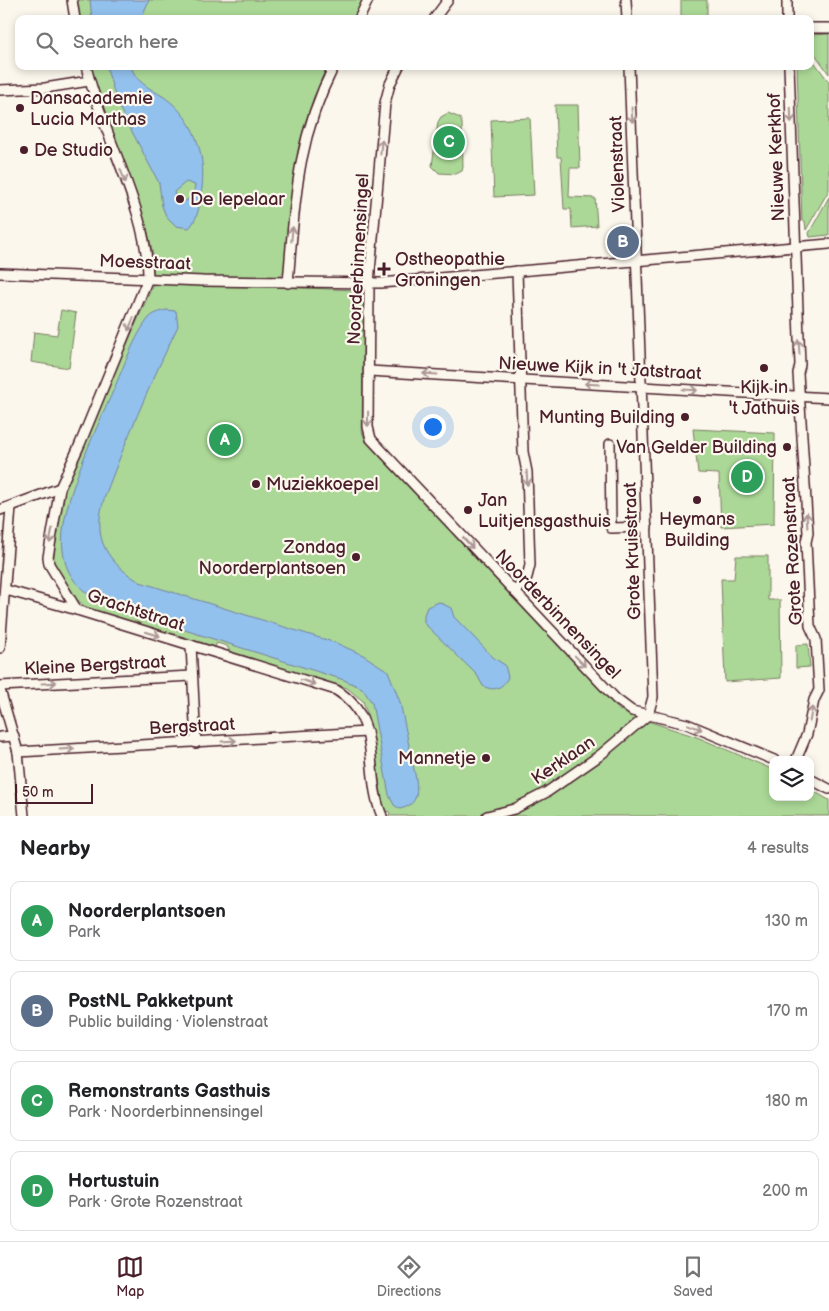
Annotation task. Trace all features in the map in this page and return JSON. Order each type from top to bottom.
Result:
[{"type":"street","points":[[72,0],[74,15]]},
{"type":"street","points":[[360,15],[368,0]]},
{"type":"street","points":[[439,15],[448,0]]},
{"type":"street","points":[[626,0],[627,15]]},
{"type":"street","points":[[787,0],[788,15]]},
{"type":"street","points":[[814,28],[829,28]]},
{"type":"street","points":[[87,70],[89,81],[142,228],[148,260],[148,278]]},
{"type":"street","points":[[288,283],[298,173],[305,138],[318,100],[332,70]]},
{"type":"street","name":"Noorderbinnensingel","points":[[397,70],[390,84],[385,103],[369,283],[368,427],[371,439],[616,699],[632,711],[687,724],[769,758]]},
{"type":"street","name":"Violenstraat","points":[[629,70],[641,387]]},
{"type":"street","name":"Nieuwe Kerkhof","points":[[789,70],[800,396]]},
{"type":"street","points":[[0,90],[45,88],[89,81]]},
{"type":"street","name":"Moesstraat","points":[[0,272],[288,283],[369,283],[829,244]]},
{"type":"street","points":[[514,592],[527,577],[530,566],[517,271]]},
{"type":"street","name":"Grachtstraat","points":[[148,278],[60,488],[48,557],[49,564],[77,610],[336,690],[348,697],[357,708],[367,732],[382,816]]},
{"type":"street","name":"Nieuwe Kijk in 't Jatstraat","points":[[369,371],[829,398]]},
{"type":"street","name":"Grote Kruisstraat","points":[[641,387],[653,698],[648,715]]},
{"type":"street","name":"Grote Rozenstraat","points":[[798,756],[807,734],[814,700],[819,690],[816,639],[810,626],[800,396]]},
{"type":"street","points":[[610,444],[611,528],[647,526]]},
{"type":"street","points":[[0,510],[60,488]]},
{"type":"street","points":[[0,648],[11,507]]},
{"type":"street","points":[[6,590],[77,610]]},
{"type":"street","points":[[191,645],[196,743]]},
{"type":"street","name":"Kleine Bergstraat","points":[[0,686],[192,676]]},
{"type":"street","points":[[0,690],[18,752],[24,816]]},
{"type":"street","name":"Kerklaan","points":[[487,816],[514,808],[547,792],[599,756],[648,715]]},
{"type":"street","name":"Bergstraat","points":[[18,752],[367,732]]},
{"type":"street","points":[[0,737],[14,736]]},
{"type":"street","points":[[814,781],[829,789]]},
{"type":"green space","points":[[77,0],[364,0],[356,15],[79,15]]},
{"type":"green space","points":[[681,0],[707,0],[707,15],[681,15]]},
{"type":"green space","points":[[829,34],[829,74],[814,53],[814,35]]},
{"type":"green space","points":[[814,61],[829,82],[829,190],[806,230],[805,221],[802,221],[797,70],[814,70]]},
{"type":"green space","points":[[91,70],[327,70],[309,116],[296,166],[284,270],[279,279],[279,287],[357,290],[364,294],[362,431],[366,442],[620,711],[622,709],[629,715],[697,737],[769,768],[769,801],[814,801],[814,791],[829,800],[829,816],[389,816],[390,813],[388,811],[385,814],[384,811],[369,720],[363,701],[347,688],[230,652],[227,646],[217,643],[215,647],[88,609],[76,599],[53,562],[63,489],[152,287],[154,260],[147,228]]},
{"type":"green space","points":[[555,105],[578,105],[580,168],[570,168],[569,197],[595,198],[597,226],[572,228],[571,209],[564,209],[561,157],[557,157]]},
{"type":"green space","points":[[448,113],[460,118],[462,123],[463,167],[462,171],[456,174],[439,173],[432,166],[438,122],[441,117]]},
{"type":"green space","points":[[530,118],[534,195],[494,197],[491,120]]},
{"type":"green space","points":[[829,197],[829,235],[810,237],[809,233]]},
{"type":"green space","points":[[61,310],[76,313],[69,368],[31,362],[34,332],[57,335]]},
{"type":"green space","points":[[693,429],[775,433],[774,524],[721,527],[719,474],[698,473]]},
{"type":"green space","points":[[736,556],[768,556],[768,600],[780,600],[781,678],[725,682],[721,579],[734,579]]},
{"type":"green space","points":[[808,644],[810,667],[796,668],[796,645]]},
{"type":"water","points":[[90,0],[149,0],[143,15],[92,15]]},
{"type":"water","points":[[107,70],[132,70],[140,81],[164,97],[183,115],[196,137],[202,162],[202,188],[195,220],[189,228],[176,226],[166,216],[162,206],[159,183],[118,105]],"holes":[[[186,182],[195,185],[188,199],[183,202],[180,203],[176,200],[174,192]]]},
{"type":"water","points":[[166,310],[176,311],[178,326],[137,416],[104,499],[100,529],[104,546],[119,567],[140,582],[336,643],[363,655],[388,671],[400,702],[416,779],[417,789],[415,798],[406,807],[400,809],[394,805],[389,795],[372,703],[362,688],[344,680],[105,605],[82,589],[68,569],[63,551],[66,513],[88,447],[139,333],[151,316]]},
{"type":"water","points":[[439,602],[451,608],[454,617],[494,658],[505,665],[508,677],[504,684],[494,689],[483,686],[477,675],[424,623],[427,607]]},
{"type":"place","name":"Dansacademie Lucia Marthas","points":[[20,108]]},
{"type":"place","name":"Remonstrants Gasthuis","points":[[449,142]]},
{"type":"place","name":"De Studio","points":[[24,150]]},
{"type":"place","name":"De lepelaar","points":[[180,199]]},
{"type":"place","name":"PostNL Pakketpunt","points":[[623,242]]},
{"type":"place","name":"Ostheopathie Groningen","points":[[384,269]]},
{"type":"place","name":"Kijk in 't Jathuis","points":[[764,368]]},
{"type":"place","name":"Munting Building","points":[[685,417]]},
{"type":"place","name":"Noorderplantsoen","points":[[225,440]]},
{"type":"place","name":"Van Gelder Building","points":[[787,447]]},
{"type":"place","name":"Hortustuin","points":[[747,477]]},
{"type":"place","name":"Muziekkoepel","points":[[256,484]]},
{"type":"place","name":"Heymans Building","points":[[697,500]]},
{"type":"place","name":"Jan Luitjensgasthuis","points":[[468,510]]},
{"type":"place","name":"Zondag Noorderplantsoen","points":[[356,557]]},
{"type":"place","name":"Mannetje","points":[[486,758]]}]
